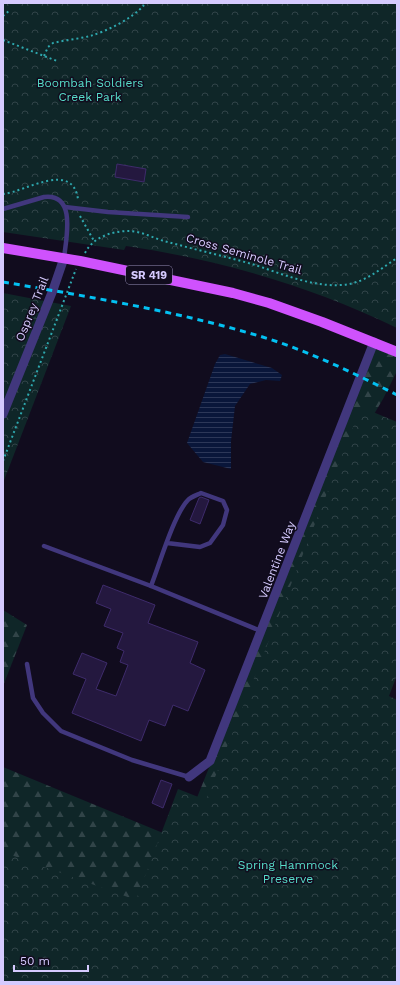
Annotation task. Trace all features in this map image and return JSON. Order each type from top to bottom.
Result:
[{"type":"main road","name":"SR 419","points":[[3,248],[64,258],[188,283],[254,299],[315,319],[397,352]]},
{"type":"street","name":"Osprey Trail","points":[[3,414],[53,290],[64,258]]},
{"type":"street","name":"Valentine Way","points":[[189,777],[210,761],[374,342]]},
{"type":"lane","points":[[3,210],[50,196],[58,200],[65,207],[67,224],[64,258]]},
{"type":"lane","points":[[65,207],[108,212],[188,217]]},
{"type":"lane","points":[[151,586],[167,543],[182,508],[189,499],[201,493],[223,501],[227,510],[223,525],[210,543],[200,547],[167,543]]},
{"type":"lane","points":[[44,546],[151,586],[262,631]]},
{"type":"lane","points":[[27,664],[33,698],[43,713],[61,731],[132,760],[189,777]]},
{"type":"path","points":[[44,56],[48,47],[53,44],[92,35],[114,26],[144,6]]},
{"type":"path","points":[[3,16],[10,10]]},
{"type":"path","points":[[3,23],[3,34]]},
{"type":"path","points":[[3,40],[56,61]]},
{"type":"path","points":[[3,194],[16,192],[40,183],[58,179],[72,186],[78,200]]},
{"type":"path","points":[[80,214],[94,241]]},
{"type":"path","name":"Cross Seminole Trail","points":[[86,250],[94,241],[116,232],[130,231],[299,279],[321,284],[340,286],[355,284],[367,278],[397,258]]},
{"type":"path","points":[[3,461],[76,270]]},
{"type":"green space","name":"Boombah Soldiers Creek Park","points":[[3,3],[397,3],[397,328],[332,299],[264,276],[230,267],[126,246],[124,250],[3,232]]},
{"type":"green space","points":[[3,293],[71,306],[3,483]]},
{"type":"green space","points":[[373,347],[397,357],[397,371],[383,399],[348,458],[244,968],[3,874],[3,767],[180,840],[267,623]]},
{"type":"green space","name":"Spring Hammock Preserve","points":[[361,407],[397,422],[397,675],[389,696],[397,700],[397,982],[3,982],[3,852],[136,900],[178,789],[206,800]]},
{"type":"green space","points":[[3,610],[27,625],[3,686]]},
{"type":"water","points":[[225,354],[272,368],[282,375],[280,381],[266,380],[250,384],[235,406],[231,441],[231,469],[203,462],[187,443],[215,364],[220,355]]},
{"type":"building","points":[[117,164],[146,169],[144,182],[115,177]]},
{"type":"building","points":[[201,497],[209,500],[200,524],[190,520],[199,498]]},
{"type":"building","points":[[103,585],[155,605],[148,623],[198,642],[190,663],[205,670],[188,711],[173,705],[165,726],[149,720],[141,741],[72,713],[86,679],[73,674],[82,653],[107,663],[96,689],[116,696],[128,665],[120,662],[124,651],[117,648],[123,633],[104,626],[111,609],[96,603]]},
{"type":"building","points":[[161,780],[172,784],[163,808],[152,803]]},
{"type":"railway","points":[[3,282],[158,310],[249,333],[306,352],[397,395]]}]
